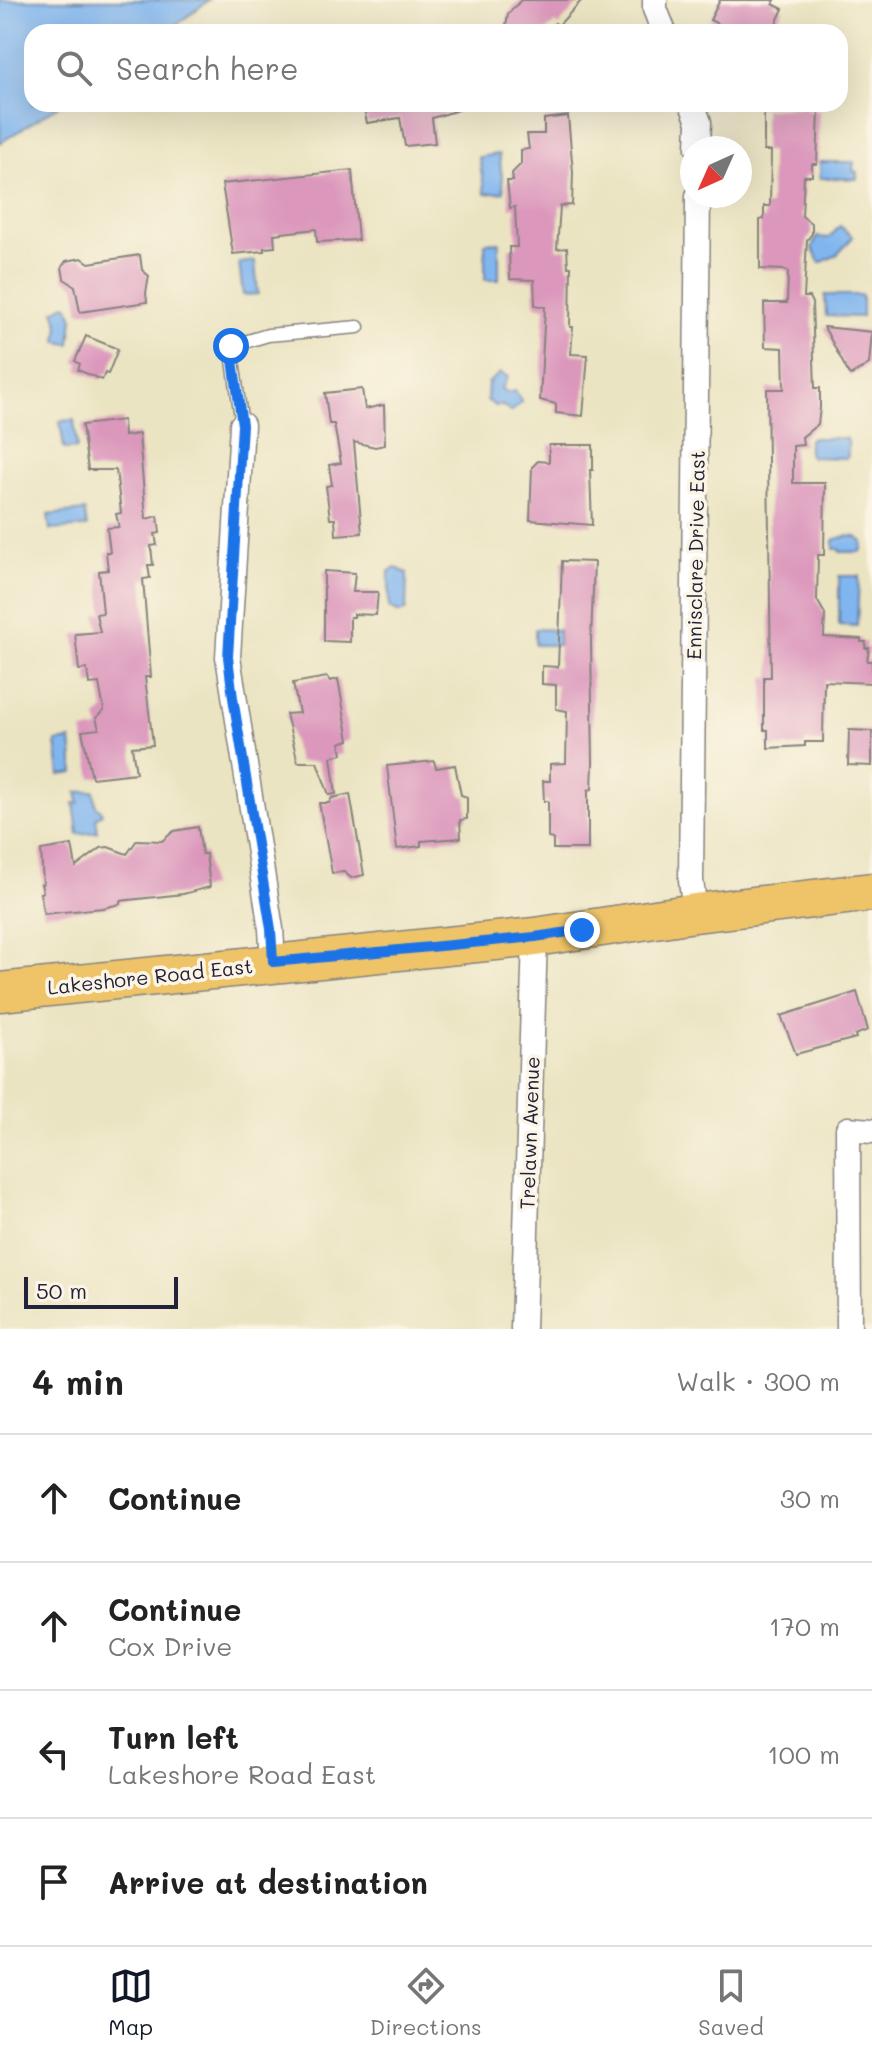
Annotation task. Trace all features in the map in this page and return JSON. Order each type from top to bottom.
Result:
[{"type":"main road","name":"Lakeshore Road East","points":[[0,992],[535,937],[695,913],[872,892]]},
{"type":"street","points":[[655,0],[661,24]]},
{"type":"street","points":[[695,112],[699,122],[698,136]]},
{"type":"street","name":"Ennisclare Drive East","points":[[695,913],[691,880],[698,208]]},
{"type":"street","points":[[242,425],[228,657],[271,929],[273,962]]},
{"type":"street","name":"Trelawn Avenue","points":[[523,1329],[535,937]]},
{"type":"street","points":[[849,1329],[860,1130]]},
{"type":"lane","points":[[242,425],[231,346],[268,335],[358,327]]},
{"type":"water","points":[[0,0],[209,0],[178,24],[24,24],[24,112],[48,112],[0,143]]},
{"type":"water","points":[[499,154],[504,192],[485,194],[479,157]]},
{"type":"water","points":[[820,162],[854,162],[853,171],[857,172],[857,179],[820,178]]},
{"type":"water","points":[[840,226],[853,237],[837,255],[820,263],[812,248],[817,237],[829,238]]},
{"type":"water","points":[[499,242],[499,280],[485,280],[485,243]]},
{"type":"water","points":[[255,261],[258,294],[243,295],[239,263]]},
{"type":"water","points":[[825,295],[862,295],[862,317],[826,316]]},
{"type":"water","points":[[65,305],[73,318],[70,344],[57,342],[59,325],[54,311]]},
{"type":"water","points":[[500,373],[508,377],[501,389],[509,393],[515,391],[522,402],[511,412],[487,400],[488,383]]},
{"type":"water","points":[[74,420],[77,448],[64,449],[60,421]]},
{"type":"water","points":[[811,438],[845,438],[848,441],[848,456],[812,457],[809,454]]},
{"type":"water","points":[[85,511],[87,527],[50,530],[48,515]]},
{"type":"water","points":[[846,536],[857,537],[863,542],[862,550],[840,552],[834,549],[834,540]]},
{"type":"water","points":[[396,568],[407,573],[406,610],[400,613],[389,608],[389,571]]},
{"type":"water","points":[[839,576],[859,576],[857,626],[839,625]]},
{"type":"water","points":[[535,629],[558,630],[558,645],[535,645]]},
{"type":"water","points":[[71,740],[74,773],[60,775],[56,742]]},
{"type":"water","points":[[94,791],[96,806],[102,814],[96,818],[98,832],[78,834],[74,803],[79,803],[77,792]]},
{"type":"building","points":[[521,0],[582,0],[560,24],[506,24],[508,14]]},
{"type":"building","points":[[720,0],[775,0],[773,4],[783,9],[776,24],[718,24],[710,20]]},
{"type":"building","points":[[365,112],[452,112],[432,118],[435,143],[405,146],[400,118],[367,123]]},
{"type":"building","points":[[764,112],[819,112],[817,164],[812,164],[812,176],[804,176],[802,216],[812,224],[812,234],[807,240],[804,297],[809,297],[812,303],[815,388],[820,388],[820,408],[818,424],[802,437],[803,445],[793,446],[793,483],[825,483],[824,555],[818,555],[817,600],[825,614],[824,637],[861,639],[861,642],[866,642],[865,648],[869,648],[867,661],[872,661],[872,683],[824,681],[823,742],[768,748],[768,730],[764,730],[764,677],[771,677],[767,389],[784,389],[783,348],[765,347],[764,303],[787,303],[788,272],[760,269],[760,220],[764,219],[764,206],[770,206],[771,151],[764,151]]},
{"type":"building","points":[[568,116],[573,172],[572,205],[560,206],[557,249],[567,248],[568,267],[571,267],[571,354],[588,355],[583,416],[556,413],[556,404],[540,400],[545,307],[535,305],[534,280],[510,279],[509,247],[517,247],[515,207],[510,208],[507,181],[513,181],[512,173],[521,164],[521,150],[529,149],[527,134],[544,134],[544,119]]},
{"type":"building","points":[[352,170],[358,240],[317,242],[316,229],[274,234],[275,247],[233,254],[222,184]]},
{"type":"building","points":[[140,255],[142,270],[149,276],[147,302],[80,312],[75,286],[64,279],[62,267],[66,261],[82,258],[89,263]]},
{"type":"building","points":[[824,327],[872,332],[869,364],[850,376]]},
{"type":"building","points":[[86,336],[118,349],[108,374],[105,373],[102,380],[78,370],[80,364],[75,361]]},
{"type":"building","points":[[362,389],[365,409],[384,405],[385,445],[375,447],[354,442],[362,533],[336,535],[335,519],[330,519],[326,486],[332,485],[329,465],[341,463],[334,424],[329,424],[325,393]]},
{"type":"building","points":[[123,420],[124,436],[139,434],[146,519],[158,516],[160,533],[155,534],[157,545],[151,546],[153,565],[148,565],[150,578],[143,579],[151,677],[145,677],[153,745],[132,747],[136,773],[92,778],[82,731],[99,729],[96,718],[104,710],[99,683],[89,684],[87,669],[79,670],[75,634],[100,632],[96,614],[103,613],[99,571],[108,570],[106,552],[110,552],[107,528],[119,527],[116,514],[121,513],[116,470],[88,470],[82,425]]},
{"type":"building","points":[[549,445],[593,445],[593,470],[590,470],[592,525],[530,520],[532,467],[538,461],[549,462]]},
{"type":"building","points":[[562,561],[594,562],[591,641],[593,763],[592,789],[588,790],[588,849],[553,849],[553,839],[548,838],[548,801],[544,801],[543,781],[550,781],[550,764],[566,763],[567,711],[556,709],[556,685],[542,684],[542,666],[558,667]]},
{"type":"building","points":[[324,571],[355,573],[353,592],[378,592],[376,615],[354,614],[350,617],[350,642],[324,641]]},
{"type":"building","points":[[327,677],[330,681],[338,679],[349,740],[340,743],[342,754],[331,757],[336,794],[329,795],[317,762],[298,762],[286,714],[299,713],[293,683]]},
{"type":"building","points":[[849,730],[872,731],[872,766],[848,765]]},
{"type":"building","points":[[434,761],[436,768],[455,765],[461,795],[467,797],[467,819],[460,820],[461,838],[421,841],[421,846],[397,849],[387,766]]},
{"type":"building","points":[[350,794],[364,875],[351,878],[344,872],[332,873],[319,803],[329,803],[332,798]]},
{"type":"building","points":[[198,827],[202,854],[206,854],[210,887],[183,894],[120,901],[120,904],[103,908],[44,914],[40,893],[43,892],[41,850],[72,845],[76,867],[101,848],[108,847],[127,854],[137,840],[162,841],[174,831]]},
{"type":"building","points":[[857,992],[868,1030],[855,1035],[856,1038],[796,1054],[781,1016]]},
{"type":"route","points":[[231,346],[242,425],[228,657],[271,929],[273,962],[582,930]]}]
